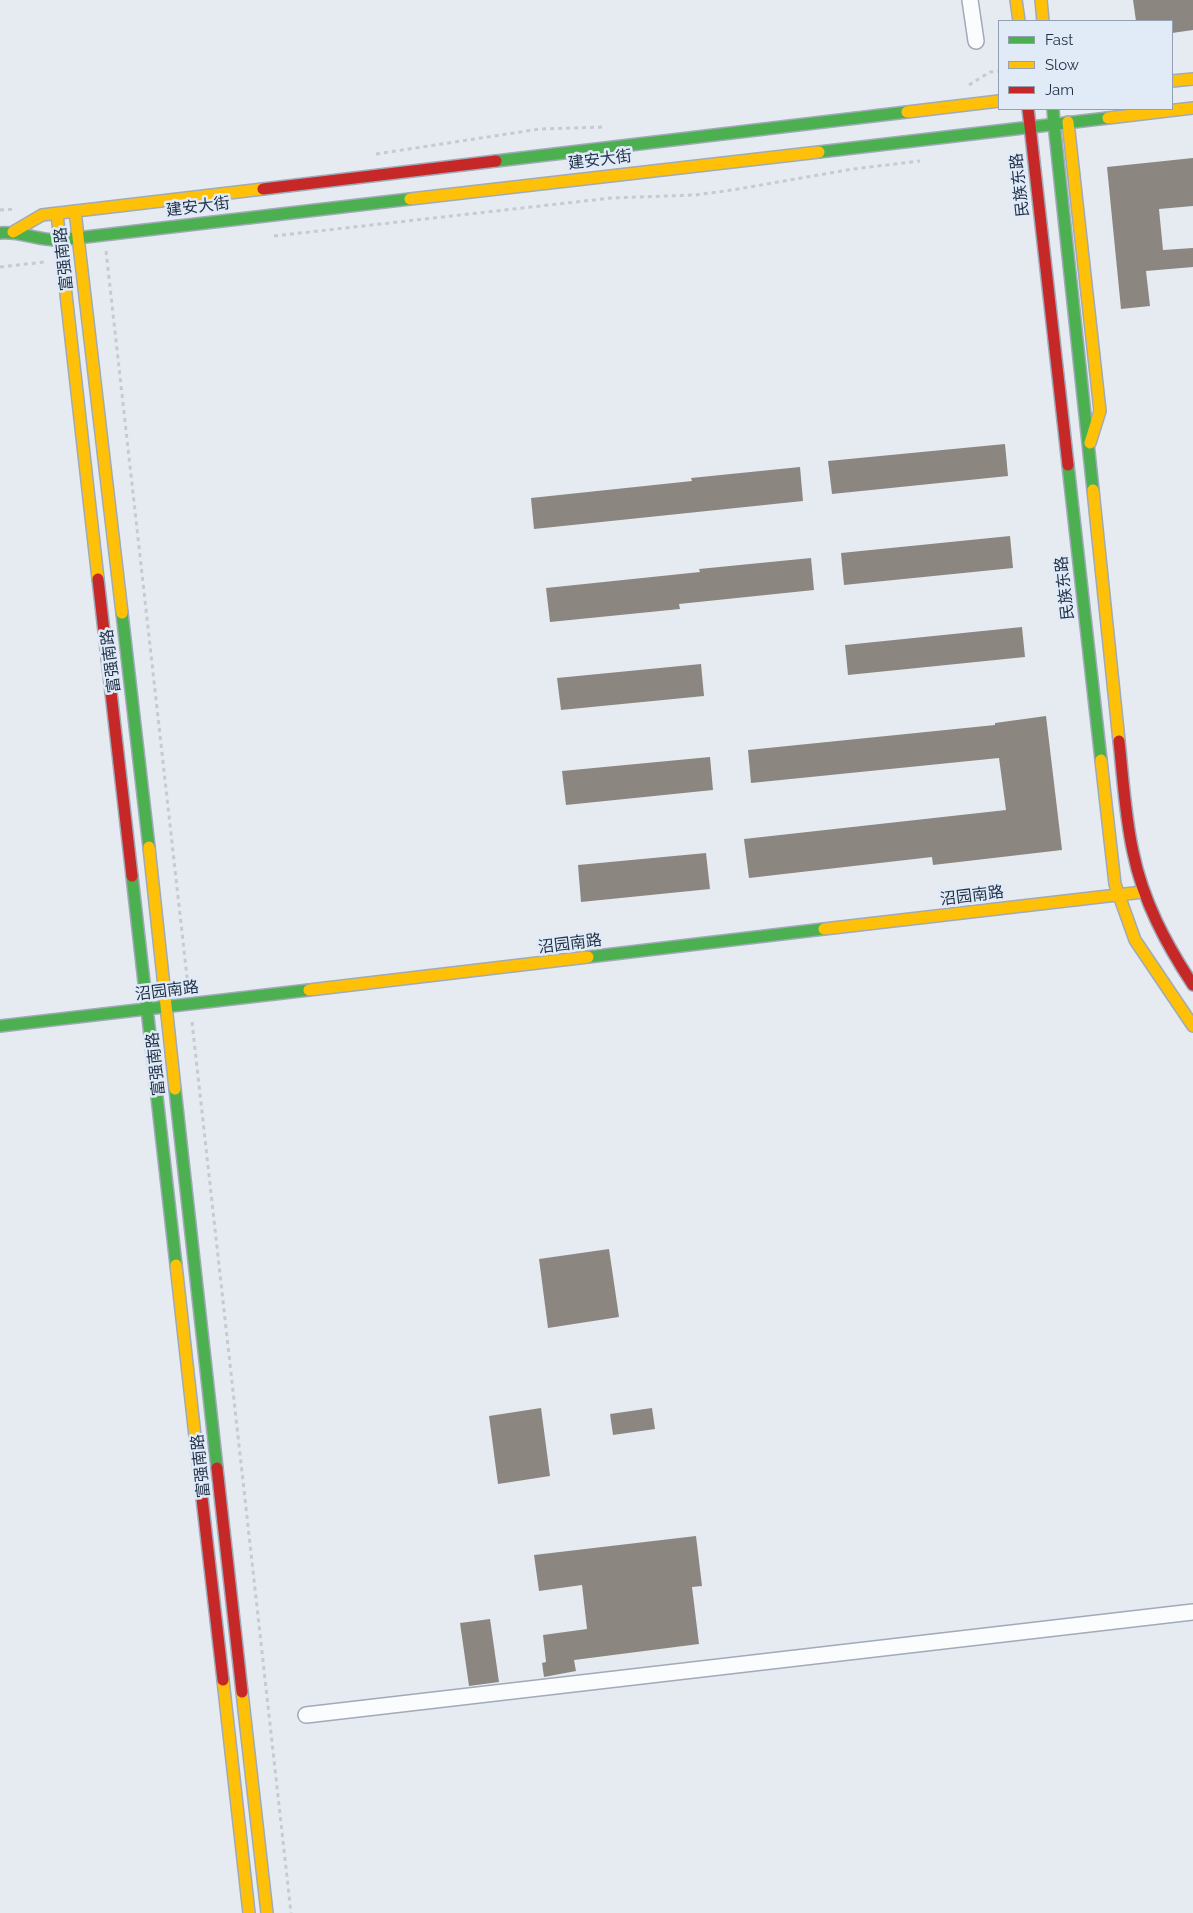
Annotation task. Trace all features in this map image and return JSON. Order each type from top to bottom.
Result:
[{"type":"main road","points":[[1016,0],[1019,20]]},
{"type":"main road","points":[[1041,0],[1043,20]]},
{"type":"main road","points":[[1173,81],[1193,79]]},
{"type":"main road","name":"建安大街","points":[[13,232],[42,215],[998,101]]},
{"type":"main road","name":"建安大街","points":[[0,233],[13,232],[46,242],[1193,108]]},
{"type":"main road","name":"民族东路","points":[[1028,110],[1115,884],[1135,940],[1193,1026]]},
{"type":"main road","points":[[1053,110],[1128,833],[1135,868],[1143,892],[1161,933],[1193,985]]},
{"type":"main road","points":[[1068,122],[1100,411],[1088,451]]},
{"type":"main road","name":"富强南路","points":[[75,211],[162,958],[267,1913]]},
{"type":"main road","name":"富强南路","points":[[57,214],[249,1913]]},
{"type":"main road","name":"沼园南路","points":[[0,1026],[1143,892]]},
{"type":"street","points":[[970,0],[976,40]]},
{"type":"street","points":[[306,1715],[1193,1612]]},
{"type":"path","points":[[968,86],[990,72],[998,71]]},
{"type":"path","points":[[264,237],[611,198],[695,195],[853,169],[921,161]]},
{"type":"path","points":[[104,235],[291,1913]]},
{"type":"path","points":[[81,258],[116,254]]},
{"type":"path","points":[[0,267],[63,260]]},
{"type":"building","points":[[1133,0],[1193,0],[1193,30],[1173,33],[1173,20],[1136,20]]},
{"type":"building","points":[[1193,158],[1193,206],[1159,209],[1163,250],[1193,248],[1193,267],[1146,271],[1150,306],[1121,309],[1107,167]]},
{"type":"building","points":[[1005,444],[1008,476],[832,494],[828,461]]},
{"type":"building","points":[[800,467],[803,501],[534,529],[531,498],[692,481],[691,478]]},
{"type":"building","points":[[1010,536],[1013,568],[844,585],[841,553]]},
{"type":"building","points":[[811,558],[814,590],[679,604],[680,609],[550,622],[546,588],[700,572],[699,569]]},
{"type":"building","points":[[1022,627],[1025,657],[848,675],[845,645]]},
{"type":"building","points":[[701,664],[704,696],[561,710],[557,678]]},
{"type":"building","points":[[1046,716],[1062,850],[933,865],[932,857],[749,878],[744,839],[1006,810],[999,758],[751,783],[748,750],[995,725],[995,723]]},
{"type":"building","points":[[710,757],[713,790],[566,805],[562,771]]},
{"type":"building","points":[[706,853],[710,889],[581,902],[578,865]]},
{"type":"building","points":[[609,1249],[619,1317],[548,1328],[539,1259]]},
{"type":"building","points":[[541,1408],[550,1476],[498,1484],[489,1416]]},
{"type":"building","points":[[652,1408],[655,1429],[613,1435],[610,1414]]},
{"type":"building","points":[[696,1536],[702,1586],[692,1587],[699,1644],[574,1660],[576,1671],[544,1677],[542,1663],[546,1662],[543,1635],[587,1629],[582,1585],[539,1591],[534,1555]]},
{"type":"building","points":[[490,1619],[499,1682],[469,1686],[460,1623]]},
{"type":"traffic: fast","points":[[1053,110],[1054,123]]},
{"type":"traffic: fast","points":[[496,161],[907,112]]},
{"type":"traffic: fast","points":[[819,152],[1108,118]]},
{"type":"traffic: fast","points":[[1054,123],[1093,490]]},
{"type":"traffic: fast","points":[[0,233],[15,233],[60,240],[410,199]]},
{"type":"traffic: fast","points":[[1068,465],[1101,760]]},
{"type":"traffic: fast","points":[[122,613],[149,847]]},
{"type":"traffic: fast","points":[[132,876],[176,1265]]},
{"type":"traffic: fast","points":[[588,957],[824,929]]},
{"type":"traffic: fast","points":[[0,1026],[309,990]]},
{"type":"traffic: fast","points":[[175,1089],[217,1468]]},
{"type":"traffic: slow","points":[[1016,0],[1019,20]]},
{"type":"traffic: slow","points":[[1041,0],[1043,20]]},
{"type":"traffic: slow","points":[[1173,81],[1193,79]]},
{"type":"traffic: slow","points":[[907,112],[998,101]]},
{"type":"traffic: slow","points":[[1108,118],[1193,108]]},
{"type":"traffic: slow","points":[[1068,122],[1100,411],[1090,443]]},
{"type":"traffic: slow","points":[[410,199],[819,152]]},
{"type":"traffic: slow","points":[[13,232],[42,215],[263,189]]},
{"type":"traffic: slow","points":[[75,211],[122,613]]},
{"type":"traffic: slow","points":[[57,214],[98,579]]},
{"type":"traffic: slow","points":[[1093,490],[1119,741]]},
{"type":"traffic: slow","points":[[1101,760],[1115,884],[1135,940],[1193,1026]]},
{"type":"traffic: slow","points":[[149,847],[175,1089]]},
{"type":"traffic: slow","points":[[824,929],[1143,892]]},
{"type":"traffic: slow","points":[[309,990],[588,957]]},
{"type":"traffic: slow","points":[[176,1265],[199,1472]]},
{"type":"traffic: slow","points":[[223,1680],[249,1913]]},
{"type":"traffic: slow","points":[[242,1692],[267,1913]]},
{"type":"traffic: jam","points":[[1028,110],[1030,126]]},
{"type":"traffic: jam","points":[[1030,126],[1068,465]]},
{"type":"traffic: jam","points":[[263,189],[496,161]]},
{"type":"traffic: jam","points":[[98,579],[132,876]]},
{"type":"traffic: jam","points":[[1119,741],[1124,797],[1137,870],[1157,922],[1193,985]]},
{"type":"traffic: jam","points":[[217,1468],[242,1692]]},
{"type":"traffic: jam","points":[[199,1472],[223,1680]]}]
